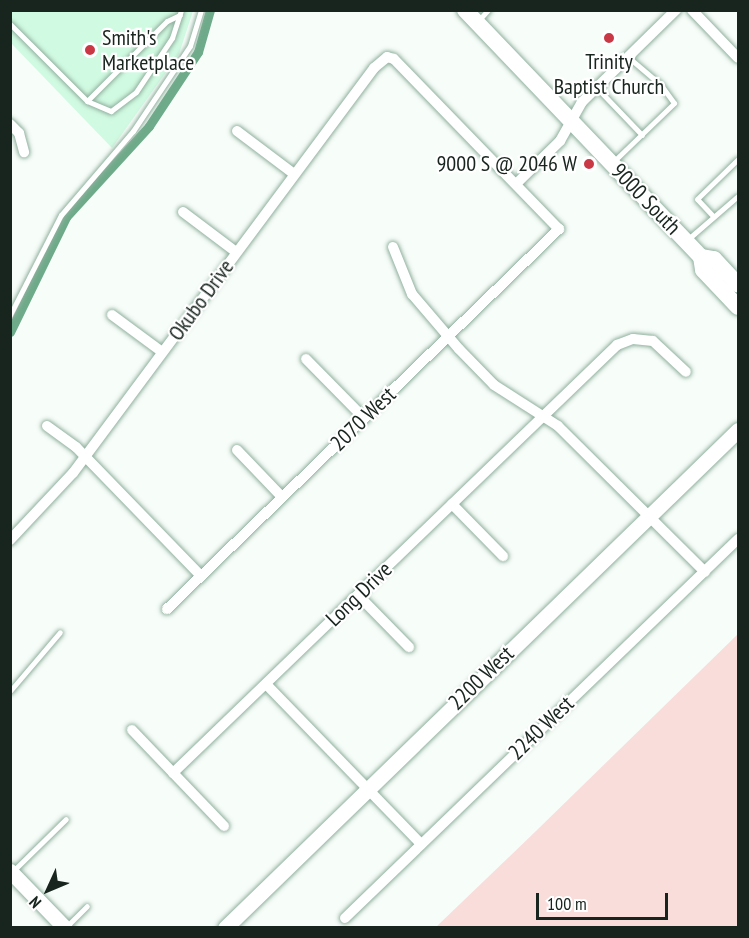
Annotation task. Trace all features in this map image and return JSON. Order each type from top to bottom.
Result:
[{"type":"main road","name":"9000 South","points":[[477,14],[572,122],[701,257],[703,270],[738,308]]},
{"type":"main road","name":"9000 South","points":[[701,257],[714,259],[738,285]]},
{"type":"street","points":[[516,184],[560,141],[582,102],[676,10]]},
{"type":"street","points":[[692,10],[738,58]]},
{"type":"street","name":"Okubo Drive","points":[[10,540],[52,499],[374,68],[387,57],[402,64],[516,184]]},
{"type":"street","points":[[10,124],[19,133],[24,152]]},
{"type":"street","points":[[237,131],[294,174]]},
{"type":"street","name":"2070 West","points":[[167,609],[559,229],[516,184]]},
{"type":"street","points":[[183,212],[236,252]]},
{"type":"street","points":[[393,247],[412,294],[494,385],[544,415],[705,572]]},
{"type":"street","points":[[112,315],[162,352]]},
{"type":"street","name":"Long Drive","points":[[173,773],[544,415],[626,341],[653,342],[686,372]]},
{"type":"street","points":[[306,359],[364,418]]},
{"type":"street","points":[[47,426],[85,456],[201,576]]},
{"type":"street","name":"2200 West","points":[[225,927],[738,430]]},
{"type":"street","points":[[237,450],[282,497]]},
{"type":"street","points":[[452,504],[503,556]]},
{"type":"street","name":"2240 West","points":[[345,918],[738,539]]},
{"type":"street","points":[[358,595],[409,647]]},
{"type":"street","points":[[266,684],[421,844]]},
{"type":"street","points":[[132,730],[224,826]]},
{"type":"street","points":[[11,871],[65,927]]},
{"type":"lane","points":[[10,315],[61,215],[133,131],[190,46],[201,10]]},
{"type":"lane","points":[[87,101],[166,21],[181,13]]},
{"type":"lane","points":[[10,24],[87,101],[111,111],[129,102],[172,38],[181,13]]},
{"type":"lane","points":[[612,164],[674,103],[650,74],[628,57]]},
{"type":"lane","points":[[597,88],[642,135]]},
{"type":"lane","points":[[738,159],[697,200],[716,218],[738,196]]},
{"type":"lane","points":[[686,241],[713,216]]},
{"type":"lane","points":[[10,691],[60,632]]},
{"type":"lane","points":[[11,871],[66,819]]},
{"type":"lane","points":[[65,927],[87,906]]},
{"type":"shaded area","points":[[11,11],[193,11],[179,54],[112,148],[11,43]]},
{"type":"shaded area","points":[[738,634],[738,927],[436,927],[536,831]]},
{"type":"waterway","points":[[10,332],[66,217],[149,126],[198,52],[210,10]]},
{"type":"place","name":"Trinity Baptist Church","points":[[609,38]]},
{"type":"place","name":"Smith's Marketplace","points":[[90,50]]},
{"type":"place","name":"9000 S @ 2046 W","points":[[589,164]]}]
